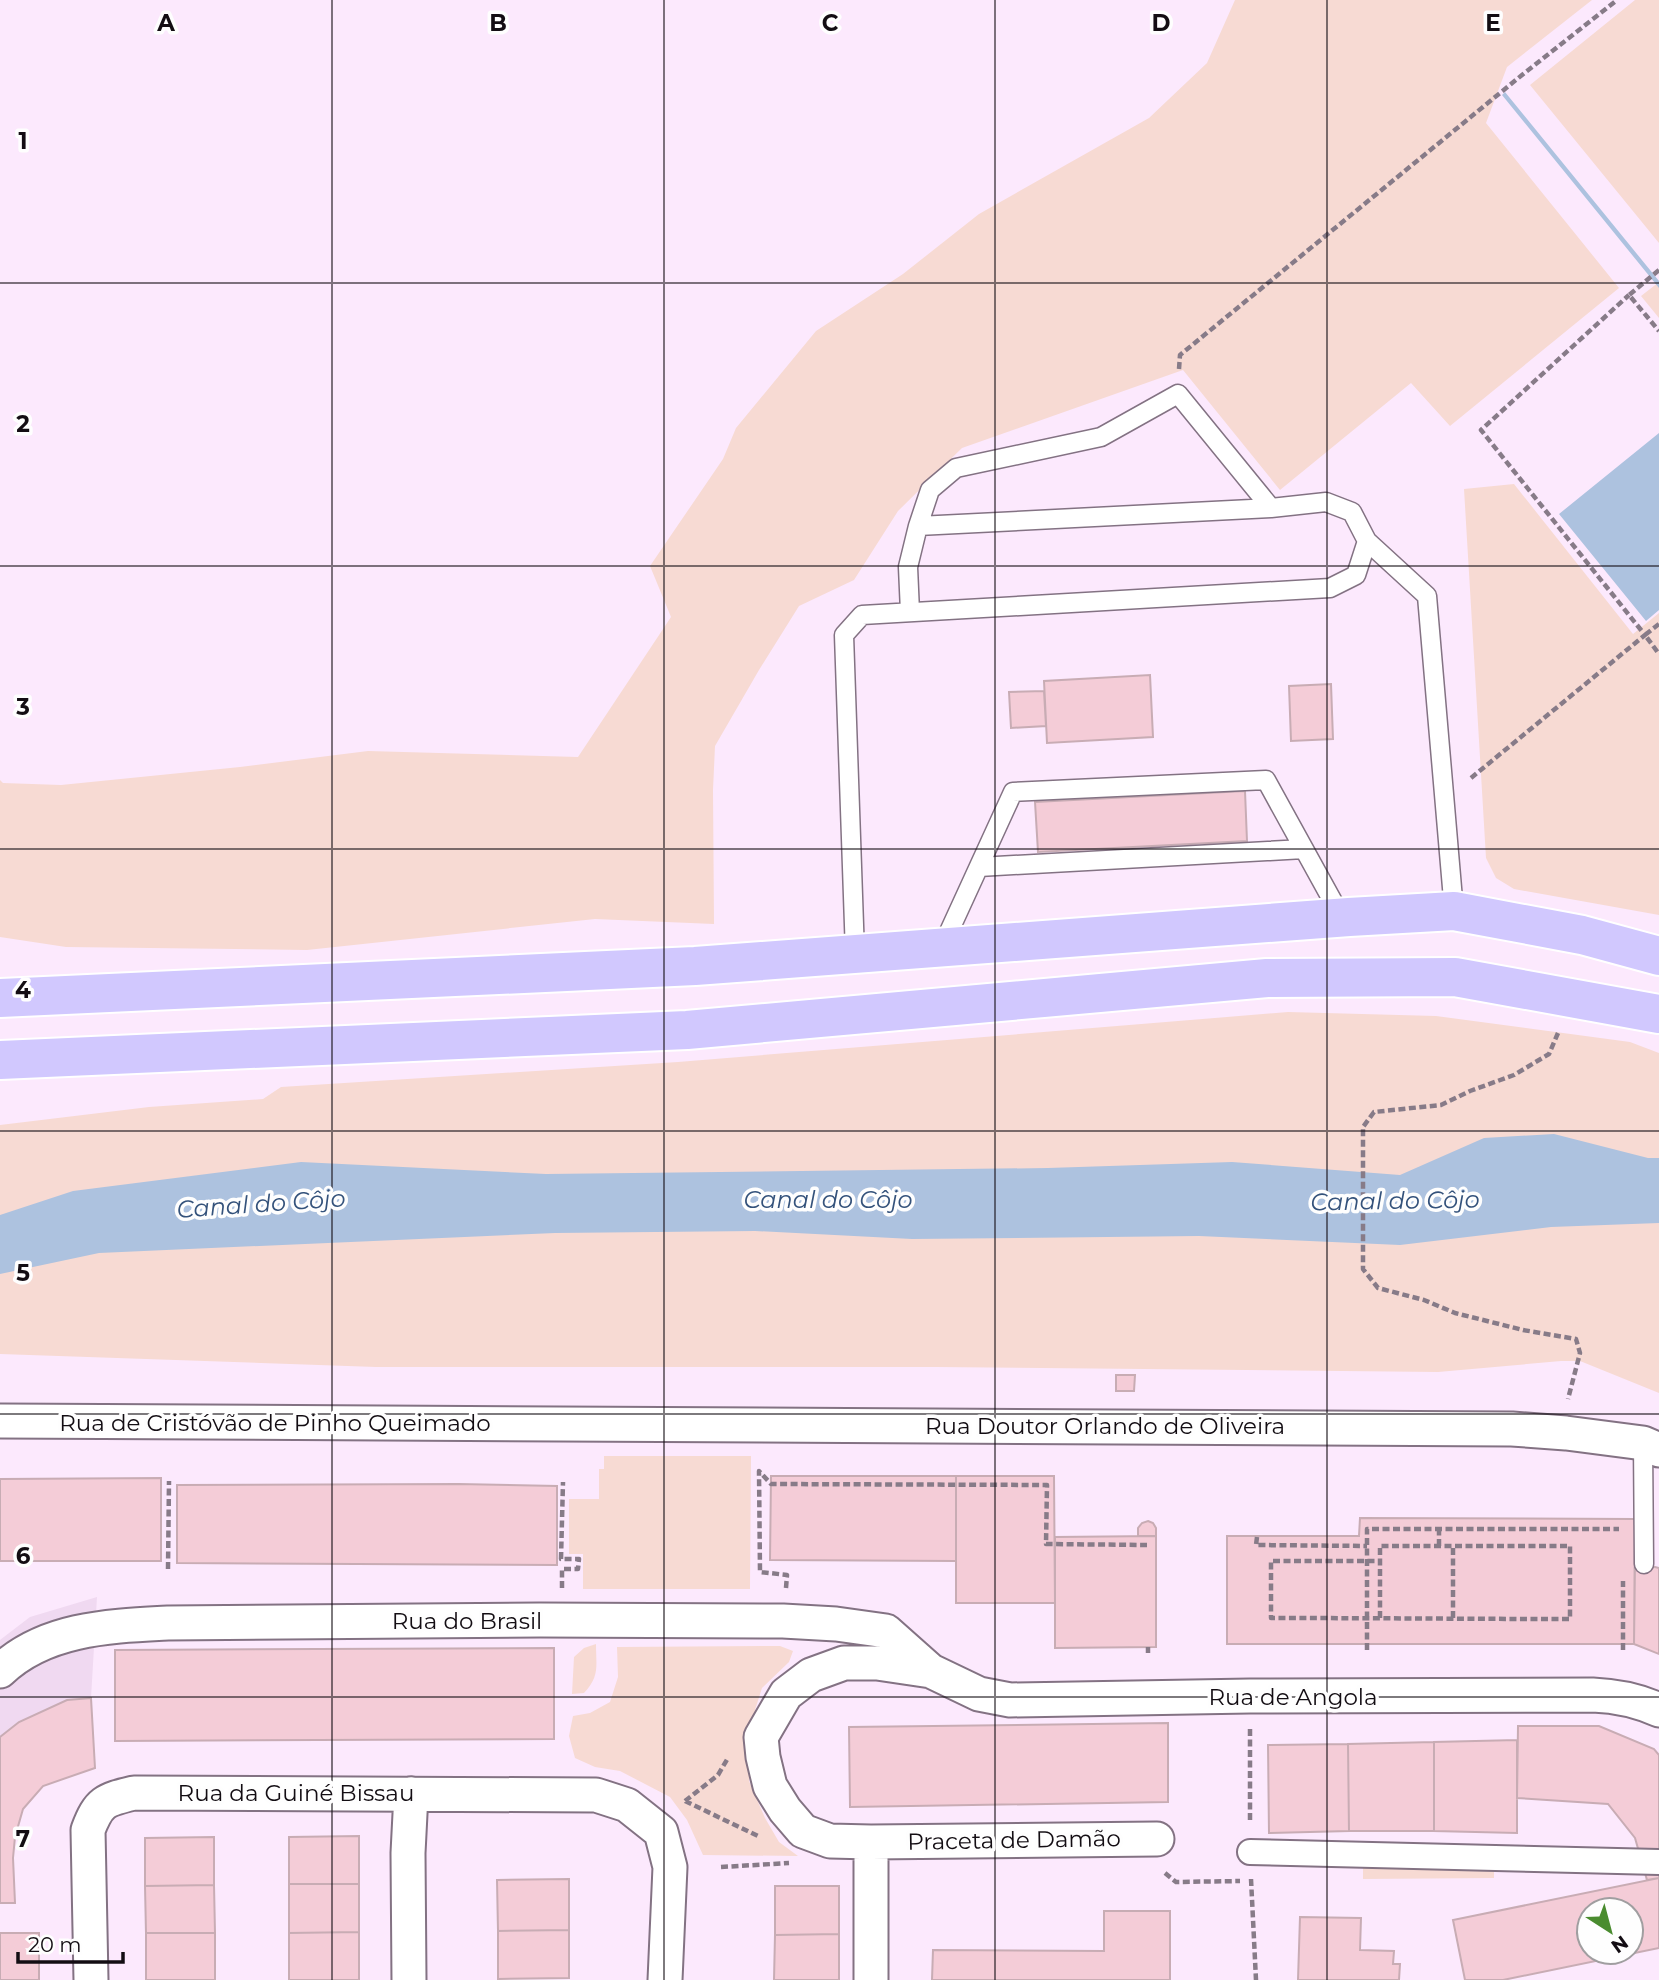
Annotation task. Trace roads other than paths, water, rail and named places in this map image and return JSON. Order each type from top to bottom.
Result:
[{"type":"main road","points":[[0,998],[695,966],[1454,911],[1582,935],[1659,957]]},
{"type":"main road","points":[[0,1060],[687,1030],[1267,978],[1455,977],[1659,1014]]},
{"type":"main road","points":[[0,1080],[42,1059]]},
{"type":"street","name":"Rua de Cristóvão de Pinho Queimado","points":[[0,1422],[549,1424]]},
{"type":"street","name":"Rua Doutor Orlando de Oliveira","points":[[549,1424],[1512,1429],[1566,1433],[1651,1447]]},
{"type":"street","name":"Rua do Brasil","points":[[0,1671],[47,1640],[107,1626],[168,1623],[540,1620],[783,1621],[836,1624],[886,1631],[931,1671]]},
{"type":"street","name":"Praceta de Damão","points":[[931,1671],[894,1665],[844,1663],[811,1675],[786,1693],[761,1737],[762,1757],[770,1786],[803,1831],[830,1841],[871,1842],[1157,1839]]},
{"type":"street","name":"Rua de Angola","points":[[931,1671],[979,1694],[1010,1700],[1593,1695],[1618,1696],[1659,1710]]},
{"type":"street","name":"Rua da Guiné Bissau","points":[[91,1980],[89,1830],[94,1814],[107,1799],[134,1793],[596,1795],[627,1805],[661,1832],[670,1867],[665,1980]]},
{"type":"street","points":[[409,1980],[408,1853],[411,1794]]},
{"type":"street","points":[[871,1842],[872,1980]]},
{"type":"street","points":[[1250,1853],[1659,1862]]},
{"type":"lane","points":[[910,612],[908,567],[918,526],[930,490],[956,468],[1101,437],[1178,394],[1271,508]]},
{"type":"lane","points":[[918,526],[1271,508],[1326,502],[1352,512],[1367,541],[1427,596],[1454,911]]},
{"type":"lane","points":[[855,954],[844,635],[862,615],[1330,588],[1356,576],[1367,541]]},
{"type":"lane","points":[[942,947],[1013,792],[1266,780],[1342,918]]},
{"type":"lane","points":[[979,867],[1304,849]]},
{"type":"lane","points":[[1644,1564],[1651,1447]]},
{"type":"water","points":[[1505,92],[1659,281],[1659,288],[1502,95]]},
{"type":"water","points":[[1659,433],[1659,610],[1646,621],[1559,514]]},
{"type":"water","name":"Canal do Côjo","points":[[1554,1134],[1648,1158],[1659,1158],[1659,1223],[1551,1227],[1400,1245],[1199,1236],[912,1239],[755,1231],[555,1233],[99,1253],[0,1274],[0,1215],[73,1191],[301,1162],[546,1174],[1048,1168],[1232,1162],[1400,1175],[1484,1138]]}]
